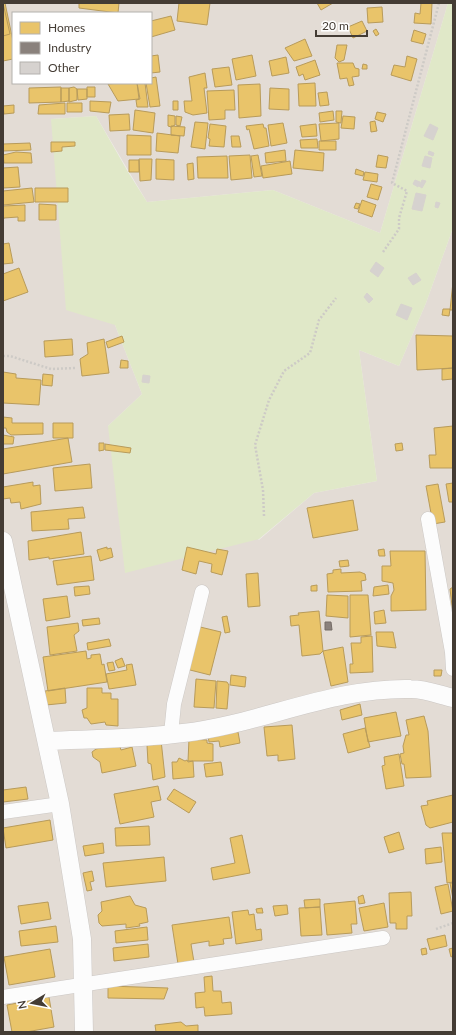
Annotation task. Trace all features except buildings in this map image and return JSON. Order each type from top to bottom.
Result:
[{"type":"street","points":[[428,519],[452,652],[453,668]]},
{"type":"street","points":[[3,541],[5,563],[47,741],[60,804],[82,939],[84,1032]]},
{"type":"street","points":[[171,734],[174,704],[202,592]]},
{"type":"street","points":[[47,741],[183,733],[256,719],[311,701],[377,690],[413,689],[453,698]]},
{"type":"street","points":[[3,812],[60,804]]},
{"type":"street","points":[[3,997],[383,938]]},
{"type":"path","points":[[383,252],[399,229],[399,218],[407,191],[392,183],[440,3]]},
{"type":"path","points":[[264,516],[263,490],[255,445],[264,415],[269,400],[284,371],[310,353],[319,320],[336,298]]},
{"type":"path","points":[[3,356],[10,356],[51,369],[76,368]]},
{"type":"path","points":[[436,929],[453,923]]},
{"type":"shaded area","points":[[3,3],[448,3],[380,233],[273,190],[147,202],[96,116],[51,119],[115,325],[142,394],[108,426],[259,540],[314,493],[377,481],[359,350],[399,366],[426,303],[453,228],[453,1032],[3,1032]]},
{"type":"green space","points":[[448,3],[453,3],[453,228],[426,303],[399,366],[359,350],[377,481],[314,493],[259,539],[125,573],[108,426],[142,394],[115,325],[66,310],[51,119],[96,116],[147,202],[273,190],[380,233]]}]
